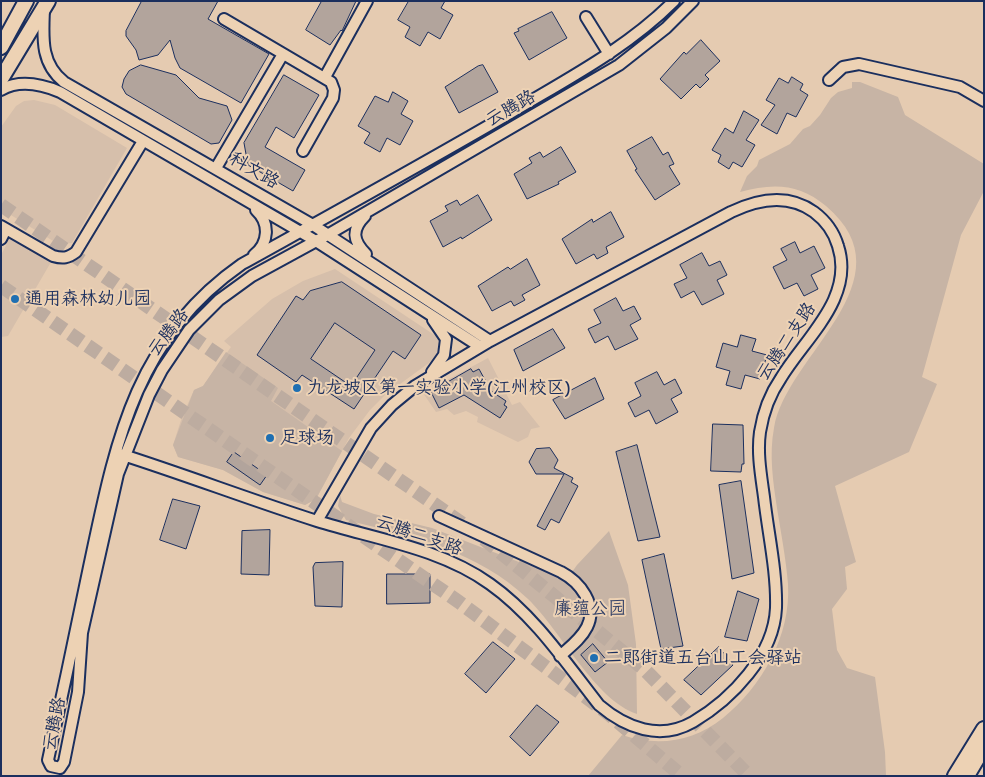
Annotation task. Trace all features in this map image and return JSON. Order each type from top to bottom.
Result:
[{"type":"highway","points":[[1,47],[26,1]]},
{"type":"highway","points":[[1,79],[47,3]]},
{"type":"highway","points":[[955,776],[984,728]]},
{"type":"main road","points":[[968,776],[984,749]]},
{"type":"street","points":[[325,77],[367,1]]},
{"type":"street","name":"云腾路","points":[[674,1],[656,19],[609,54],[301,232],[242,264],[193,303],[165,340],[136,393],[120,454],[48,760],[54,768],[60,768],[64,762],[78,692],[82,633],[120,454],[137,424],[162,370],[194,325],[234,288],[619,64],[666,28],[693,1]]},
{"type":"street","name":"科文路","points":[[47,3],[44,50],[46,60],[56,75],[313,224],[490,340]]},
{"type":"street","points":[[586,17],[609,54]]},
{"type":"street","points":[[224,19],[325,77],[334,90],[333,98],[303,151]]},
{"type":"street","points":[[216,168],[283,54]]},
{"type":"street","points":[[829,80],[843,68],[858,64],[960,87],[984,101]]},
{"type":"street","name":"科文路","points":[[1,90],[18,84],[47,86],[316,241],[479,346]]},
{"type":"street","points":[[3,231],[53,256],[62,259],[69,257],[76,252],[144,141]]},
{"type":"street","name":"云腾二支路","points":[[120,454],[317,521],[430,554],[463,567],[492,585],[517,606],[599,705],[613,718],[635,728],[657,732],[683,728],[712,711],[750,672],[764,649],[776,610],[759,458],[760,431],[767,404],[776,385],[825,316],[837,294],[842,270],[839,248],[826,223],[803,206],[779,199],[756,202],[731,212],[479,346],[428,377],[392,405],[371,428],[317,521]]},
{"type":"street","points":[[242,264],[262,246],[267,229],[262,216],[246,200]]},
{"type":"street","points":[[372,209],[356,226],[354,236],[359,247],[383,270]]},
{"type":"street","points":[[418,305],[438,324],[446,339],[441,362],[428,377]]},
{"type":"street","points":[[439,516],[562,572],[577,582],[587,600],[590,618],[584,633],[560,656]]},
{"type":"shaded area","points":[[34,100],[55,105],[127,148],[72,243],[58,244],[1,209],[1,127],[16,106],[24,101]]},
{"type":"shaded area","name":"通用森林幼儿园","points":[[10,238],[51,262],[8,336],[1,337],[1,255]]},
{"type":"shaded area","name":"九龙坡区第一实验小学(江州校区)","points":[[335,269],[439,338],[437,357],[385,395],[370,410],[349,438],[316,499],[305,505],[263,492],[223,470],[178,457],[173,445],[182,417],[194,390],[203,386],[231,347],[224,341],[272,299],[303,281]]},
{"type":"shaded area","points":[[488,358],[512,405],[520,402],[540,427],[531,429],[528,437],[518,442],[477,422],[478,417],[466,411],[454,415],[447,409],[436,412],[423,393]]},
{"type":"green space","points":[[852,82],[860,82],[898,97],[905,115],[984,164],[984,191],[961,235],[922,377],[937,384],[909,452],[835,486],[856,562],[845,567],[847,589],[832,609],[837,650],[847,668],[875,677],[885,752],[886,776],[588,776],[622,735],[649,741],[675,740],[712,726],[723,718],[750,691],[771,658],[779,641],[788,603],[788,584],[773,478],[772,448],[774,428],[783,401],[799,373],[837,317],[851,290],[856,262],[849,234],[826,206],[816,198],[795,189],[774,186],[740,192],[747,176],[757,166],[759,160],[790,144],[803,129],[810,126],[820,115],[831,98],[838,92],[852,88]]},
{"type":"green space","points":[[335,323],[375,350],[351,386],[311,359]]},
{"type":"green space","points":[[226,352],[278,388],[271,401],[342,451],[316,499],[305,505],[263,492],[223,470],[178,457],[173,445],[194,390],[203,386]],"holes":[[[233,452],[267,475],[261,484],[227,462]]]},
{"type":"green space","name":"廉蕴公园","points":[[340,495],[342,502],[374,514],[432,528],[519,562],[526,549],[572,572],[609,531],[628,585],[636,644],[637,714],[607,695],[528,599],[508,582],[466,557],[443,548],[395,532],[346,520],[338,506]]},
{"type":"building","points":[[142,1],[218,1],[208,19],[269,54],[241,103],[180,68],[170,40],[158,55],[139,60],[136,50],[126,36],[126,31]]},
{"type":"building","points":[[322,1],[356,1],[342,31],[330,45],[306,30]]},
{"type":"building","points":[[409,1],[445,1],[441,8],[453,15],[440,39],[428,32],[420,46],[405,37],[410,27],[398,20]]},
{"type":"building","points":[[552,12],[567,38],[529,60],[514,33],[519,31],[518,29]]},
{"type":"building","points":[[701,40],[720,61],[705,75],[709,79],[700,88],[696,84],[681,99],[660,79],[684,52],[686,54]]},
{"type":"building","points":[[141,65],[176,75],[199,98],[227,106],[232,120],[219,143],[211,144],[126,94],[122,87],[124,79],[129,71]]},
{"type":"building","points":[[483,65],[498,92],[459,113],[445,87],[478,66]]},
{"type":"building","points":[[284,75],[319,95],[294,138],[276,127],[265,147],[305,170],[293,191],[248,165],[244,143]]},
{"type":"building","points":[[792,77],[803,84],[800,90],[808,95],[796,117],[787,113],[777,134],[761,125],[775,105],[766,100],[779,78],[788,83]]},
{"type":"building","points":[[393,92],[408,101],[401,114],[413,121],[400,145],[387,138],[380,152],[364,143],[370,133],[358,126],[375,96],[388,102]]},
{"type":"building","points":[[744,111],[759,120],[746,140],[755,145],[742,167],[733,162],[729,169],[718,162],[721,155],[712,150],[725,128],[733,133]]},
{"type":"building","points":[[652,137],[663,155],[668,152],[674,164],[669,166],[680,184],[655,200],[635,170],[637,169],[627,151]]},
{"type":"building","points":[[561,147],[576,172],[558,182],[559,184],[527,199],[514,174],[532,163],[529,158],[540,152],[543,157]]},
{"type":"building","points":[[478,195],[492,220],[462,239],[461,237],[443,247],[430,221],[448,211],[445,206],[457,200],[460,205]]},
{"type":"building","points":[[611,212],[624,237],[606,247],[608,253],[597,259],[594,254],[576,264],[562,239],[592,219],[593,222]]},
{"type":"building","points":[[795,242],[800,253],[814,246],[825,268],[811,275],[818,289],[804,296],[797,283],[784,289],[773,267],[787,260],[781,249]]},
{"type":"building","points":[[702,253],[709,266],[720,261],[727,275],[717,280],[724,294],[702,305],[694,291],[681,298],[674,284],[687,278],[680,265]]},
{"type":"building","points":[[527,259],[540,285],[522,295],[525,300],[514,306],[511,301],[492,311],[478,286],[508,267],[510,269]]},
{"type":"building","points":[[342,282],[421,335],[405,359],[393,351],[354,409],[302,375],[296,382],[257,355],[296,296],[303,300],[310,291]],"holes":[[[335,323],[375,350],[351,386],[311,359]]]},
{"type":"building","points":[[616,298],[623,311],[634,306],[641,319],[630,325],[638,339],[615,350],[608,336],[595,343],[588,329],[601,323],[594,310]]},
{"type":"building","points":[[553,329],[565,348],[523,371],[514,350]]},
{"type":"building","points":[[741,335],[756,339],[752,351],[767,355],[760,379],[745,375],[741,389],[726,385],[730,371],[716,367],[723,343],[737,347]]},
{"type":"building","points":[[471,369],[473,372],[479,369],[485,380],[479,383],[506,401],[504,405],[507,407],[500,418],[464,395],[439,408],[431,392]]},
{"type":"building","points":[[657,372],[664,385],[675,379],[682,393],[671,399],[678,412],[656,424],[649,410],[635,417],[628,403],[641,396],[635,383]]},
{"type":"building","points":[[595,378],[604,399],[565,419],[553,400]]},
{"type":"building","points":[[713,424],[743,425],[744,464],[742,464],[741,472],[711,471]]},
{"type":"building","points":[[637,445],[660,537],[638,541],[616,452]]},
{"type":"building","points":[[550,448],[558,460],[554,468],[573,478],[571,482],[578,486],[559,523],[551,519],[545,530],[537,526],[564,474],[536,474],[529,462],[536,449]]},
{"type":"building","points":[[234,452],[267,475],[260,485],[227,462]]},
{"type":"building","points":[[741,481],[754,573],[732,579],[719,485]]},
{"type":"building","points":[[173,499],[200,506],[186,549],[160,540]]},
{"type":"building","points":[[270,530],[269,575],[241,574],[242,531]]},
{"type":"building","points":[[664,554],[683,646],[661,649],[642,560]]},
{"type":"building","points":[[343,562],[342,607],[315,606],[313,567],[315,563]]},
{"type":"building","points":[[387,574],[430,574],[430,603],[387,604]]},
{"type":"building","points":[[738,591],[759,599],[747,641],[725,637]]},
{"type":"building","points":[[493,642],[515,659],[486,693],[465,674]]},
{"type":"building","name":"二郎街道五台山工会驿站","points":[[593,644],[608,662],[595,672],[581,655]]},
{"type":"building","points":[[719,647],[733,665],[701,695],[684,680]]},
{"type":"building","points":[[537,705],[559,722],[530,756],[510,737]]},
{"type":"tunnel","points":[[1,205],[466,526]]},
{"type":"tunnel","points":[[1,286],[459,602],[610,715],[682,776]]},
{"type":"tunnel","points":[[484,539],[645,670],[749,776]]},
{"type":"place","name":"通用森林幼儿园","points":[[15,299]]},
{"type":"place","name":"九龙坡区第一实验小学(江州校区)","points":[[297,388]]},
{"type":"place","name":"足球场","points":[[270,438]]},
{"type":"place","name":"二郎街道五台山工会驿站","points":[[594,658]]}]
